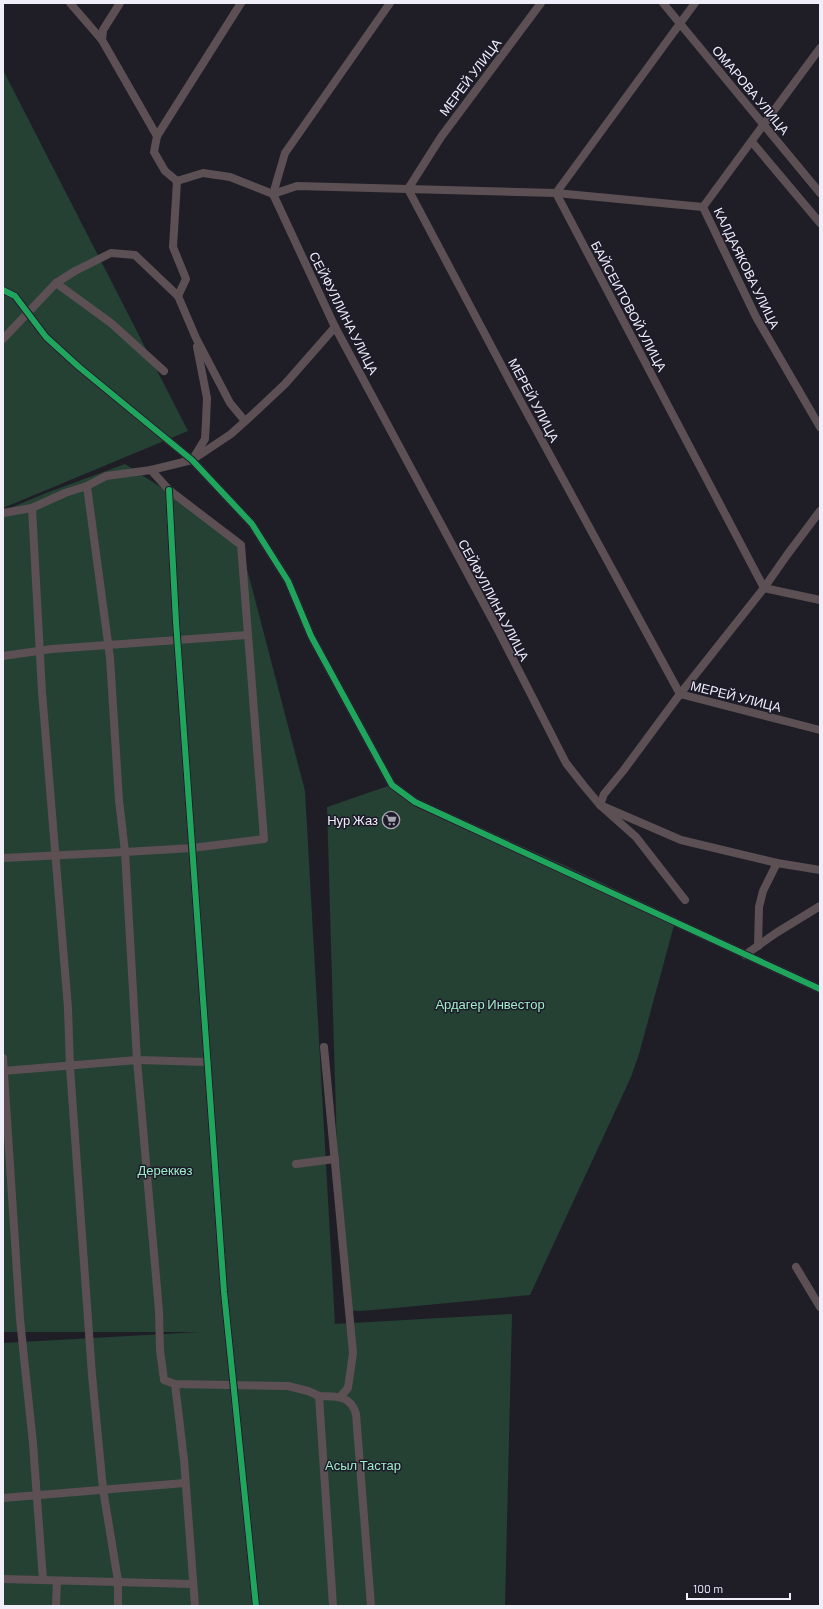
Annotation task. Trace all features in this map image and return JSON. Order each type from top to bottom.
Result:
[{"type":"street","points":[[70,3],[102,40],[157,136]]},
{"type":"street","points":[[102,40],[103,30],[120,3]]},
{"type":"street","points":[[177,181],[165,171],[154,152],[157,136],[241,3]]},
{"type":"street","points":[[272,194],[285,153],[390,3]]},
{"type":"street","name":"МЕРЕЙ УЛИЦА","points":[[541,3],[440,136],[408,189],[518,396],[680,694],[820,730]]},
{"type":"street","name":"ОМАРОВА УЛИЦА","points":[[663,3],[820,193]]},
{"type":"street","points":[[556,193],[695,3]]},
{"type":"street","name":"КАЛДАЯКОВА УЛИЦА","points":[[820,48],[703,207],[756,317],[820,427]]},
{"type":"street","points":[[752,142],[820,223]]},
{"type":"street","points":[[177,181],[203,173],[230,177],[272,194],[297,186],[556,193],[703,207]]},
{"type":"street","points":[[177,181],[173,247],[186,279],[178,296]]},
{"type":"street","name":"БАЙСЕИТОВОЙ УЛИЦА","points":[[556,193],[764,588]]},
{"type":"street","name":"СЕЙФУЛЛИНА УЛИЦА","points":[[272,194],[335,327],[498,630],[566,763],[600,806],[681,840],[777,863],[820,870]]},
{"type":"street","points":[[3,339],[56,283],[75,270],[111,253],[135,255],[178,296],[196,338],[230,403],[245,421]]},
{"type":"street","points":[[56,283],[112,323],[164,371]]},
{"type":"street","points":[[3,290],[15,296],[46,337],[79,367],[192,460],[252,524],[288,581],[311,636],[392,785],[415,802],[580,877],[745,956],[820,989]]},
{"type":"street","points":[[3,513],[32,508],[65,493],[87,486],[106,476],[151,470],[192,460],[231,434],[285,384],[335,327]]},
{"type":"street","points":[[192,460],[205,439],[207,398],[196,338]]},
{"type":"street","points":[[3,858],[192,848],[264,839],[241,545],[169,490],[151,470]]},
{"type":"street","points":[[87,486],[108,645],[119,800],[125,852],[138,1060],[159,1311],[160,1350],[164,1380],[175,1384],[288,1386],[308,1391],[319,1396],[340,1397],[350,1402],[354,1407],[356,1414],[371,1606]]},
{"type":"street","points":[[169,490],[177,640],[224,1292],[256,1606]]},
{"type":"street","points":[[32,508],[42,692],[68,1008],[70,1066],[92,1375],[103,1489],[118,1581],[118,1606]]},
{"type":"street","points":[[685,900],[636,837],[600,806],[604,794],[623,771],[680,694],[764,588],[820,511]]},
{"type":"street","points":[[764,588],[820,600]]},
{"type":"street","points":[[3,656],[52,649],[247,635]]},
{"type":"street","points":[[758,946],[759,907],[763,891],[777,863]]},
{"type":"street","points":[[745,956],[776,933],[820,906]]},
{"type":"street","points":[[324,1047],[353,1353],[348,1388],[340,1397]]},
{"type":"street","points":[[3,1058],[20,1319],[33,1444],[43,1580]]},
{"type":"street","points":[[4,1071],[138,1060],[207,1062]]},
{"type":"street","points":[[296,1164],[335,1159]]},
{"type":"street","points":[[796,1267],[820,1307]]},
{"type":"street","points":[[175,1384],[184,1460],[194,1606]]},
{"type":"street","points":[[319,1396],[332,1606]]},
{"type":"street","points":[[3,1498],[185,1483]]},
{"type":"street","points":[[3,1579],[192,1584]]},
{"type":"street","points":[[56,1606],[57,1581]]},
{"type":"green space","points":[[3,70],[188,431],[3,508]]},
{"type":"green space","name":"Дереккөз","points":[[125,464],[239,538],[305,791],[335,1324],[512,1314],[505,1606],[3,1606],[3,1343],[200,1332],[3,1332],[3,511],[46,493]]},
{"type":"green space","name":"Ардагер Инвестор","points":[[388,786],[566,866],[676,918],[639,1054],[631,1077],[530,1295],[385,1309],[360,1311],[348,1310],[338,1184],[327,807]]},
{"type":"cycle path","points":[[3,290],[15,296],[46,337],[79,367],[192,460],[252,524],[288,581],[311,636],[392,785],[415,802],[820,989]]},
{"type":"cycle path","points":[[169,490],[176,622],[224,1292],[256,1606]]},
{"type":"place","name":"Нур Жаз","points":[[391,820]]},
{"type":"park label","name":"Асыл Тастар","points":[[363,1465]]}]
